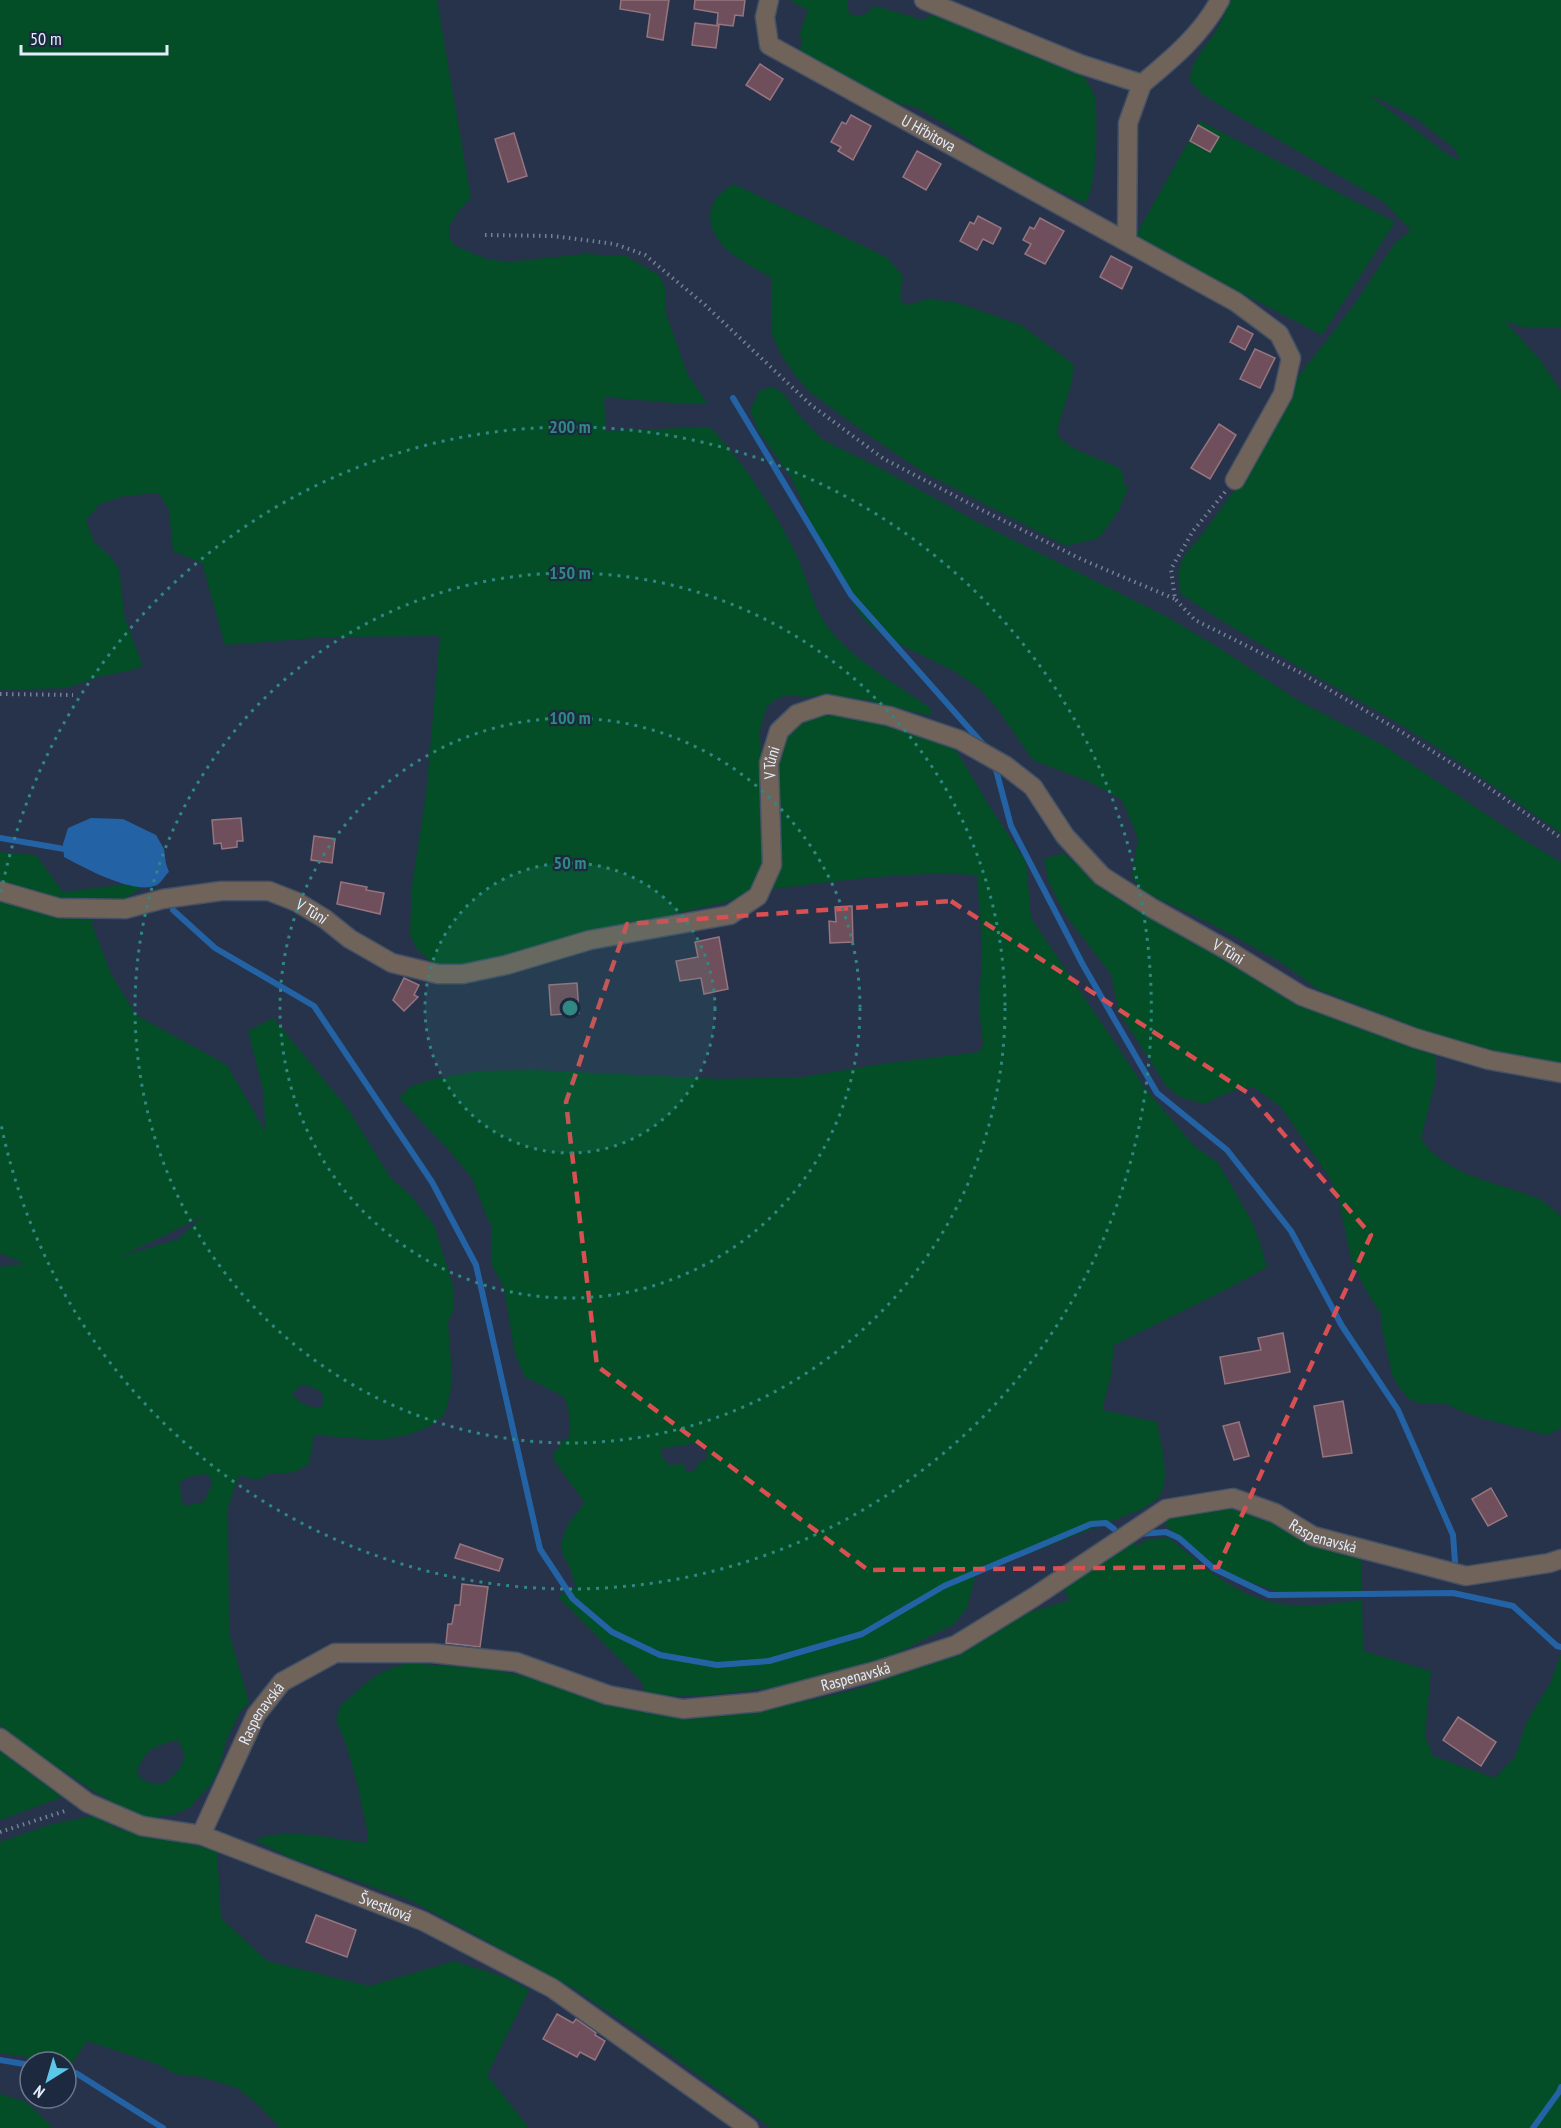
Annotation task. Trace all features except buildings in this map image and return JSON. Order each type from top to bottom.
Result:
[{"type":"street","name":"U Hřbitova","points":[[769,0],[765,17],[769,45],[1236,302],[1279,334],[1291,358],[1283,394],[1235,480]]},
{"type":"street","points":[[924,0],[1080,64],[1142,84]]},
{"type":"street","points":[[1127,242],[1128,123],[1142,84],[1176,56],[1205,24],[1220,0]]},
{"type":"street","name":"V Tůni","points":[[0,891],[59,908],[125,909],[163,899],[221,891],[269,891],[297,902],[325,919],[350,939],[392,963],[438,974],[463,975],[590,940],[730,915],[758,896],[772,865],[769,763],[779,731],[797,714],[827,704],[889,716],[960,740],[1006,766],[1033,787],[1065,836],[1102,876],[1302,996],[1415,1038],[1490,1060],[1561,1073]]},
{"type":"street","name":"Raspenavská","points":[[201,1835],[256,1715],[282,1682],[335,1653],[432,1653],[516,1662],[608,1695],[683,1709],[759,1702],[876,1671],[956,1645],[1034,1597],[1166,1509],[1233,1498],[1275,1514],[1313,1536],[1466,1575],[1549,1563],[1561,1559]]},
{"type":"street","name":"Švestková","points":[[0,1738],[88,1803],[142,1826],[201,1835],[423,1921],[552,1988],[749,2128]]},
{"type":"path","points":[[485,235],[553,236],[615,244],[645,255],[705,305],[811,405],[884,459],[1063,550],[1175,600],[1195,621],[1301,673],[1400,731],[1472,776],[1561,838]]},
{"type":"path","points":[[1175,600],[1171,569],[1193,531],[1235,480]]},
{"type":"path","points":[[0,694],[74,694]]},
{"type":"path","points":[[0,1832],[88,1803]]},
{"type":"highlighted area","points":[[951,901],[1248,1093],[1371,1235],[1218,1567],[868,1570],[597,1366],[566,1102],[627,924]]},
{"type":"green space","points":[[0,0],[437,0],[471,198],[459,210],[450,225],[449,238],[455,246],[487,259],[509,262],[584,254],[626,256],[660,276],[666,291],[665,311],[688,375],[707,403],[686,404],[604,397],[606,431],[710,427],[756,485],[775,516],[793,548],[818,612],[832,633],[870,667],[926,705],[932,712],[931,716],[866,700],[827,695],[805,697],[785,695],[773,701],[766,708],[760,730],[763,821],[761,870],[753,887],[742,897],[536,946],[468,967],[438,969],[416,948],[410,934],[412,885],[426,795],[440,636],[327,637],[225,645],[202,563],[173,551],[169,510],[159,493],[124,496],[100,504],[86,520],[94,542],[109,555],[119,569],[125,619],[143,666],[98,677],[67,688],[0,690]]},
{"type":"green space","points":[[790,0],[848,0],[847,10],[853,15],[864,15],[875,6],[923,20],[934,14],[1082,74],[1092,89],[1096,108],[1096,154],[1092,184],[1085,203],[1028,177],[983,151],[964,136],[918,108],[893,102],[799,55],[802,42],[800,33],[808,10]]},
{"type":"green space","points":[[1231,0],[1561,0],[1561,328],[1523,327],[1505,321],[1541,361],[1561,391],[1561,833],[1483,778],[1403,726],[1262,645],[1180,593],[1178,574],[1183,557],[1244,477],[1294,382],[1354,305],[1395,243],[1411,230],[1384,202],[1221,106],[1202,94],[1190,81],[1199,54],[1216,31]],"holes":[[[1369,95],[1417,119],[1454,148],[1461,162]]]},
{"type":"green space","points":[[1200,121],[1395,222],[1322,335],[1135,237]]},
{"type":"green space","points":[[734,184],[886,257],[903,276],[900,299],[907,305],[927,299],[955,302],[1021,325],[1073,364],[1072,382],[1057,434],[1069,446],[1122,470],[1124,484],[1128,488],[1118,512],[1099,538],[1066,546],[925,473],[809,391],[782,356],[772,335],[771,277],[729,252],[714,233],[711,225],[711,209],[714,202],[719,195]]},
{"type":"green space","points":[[773,387],[784,394],[796,412],[823,440],[878,467],[981,524],[1169,618],[1297,700],[1383,745],[1561,862],[1561,1064],[1446,1039],[1319,990],[1282,963],[1214,925],[1142,891],[1132,877],[1138,838],[1122,800],[1090,782],[1033,760],[999,711],[979,688],[954,671],[883,636],[863,618],[812,525],[791,477],[759,432],[750,410],[760,390]]},
{"type":"green space","points":[[828,713],[882,719],[955,748],[1026,862],[1031,918],[1145,1088],[1193,1145],[1218,1163],[1251,1220],[1267,1267],[1114,1345],[1111,1375],[1102,1410],[1157,1422],[1165,1480],[1163,1489],[1153,1502],[1140,1510],[976,1574],[967,1608],[954,1624],[869,1668],[794,1685],[713,1695],[661,1697],[646,1694],[641,1681],[558,1597],[576,1587],[563,1555],[561,1542],[568,1524],[585,1503],[555,1462],[553,1455],[564,1439],[570,1438],[570,1417],[565,1397],[525,1377],[515,1354],[504,1288],[492,1265],[492,1227],[472,1178],[399,1098],[411,1086],[434,1079],[478,1071],[533,1070],[721,1079],[803,1077],[881,1064],[980,1052],[983,1043],[979,1008],[982,948],[977,875],[900,875],[773,889],[776,835],[774,757],[789,728],[815,715]],"holes":[[[706,1444],[707,1459],[698,1463],[696,1470],[687,1472],[683,1464],[669,1465],[661,1456],[662,1448]]]},
{"type":"green space","points":[[0,852],[36,855],[63,892],[151,881],[91,922],[111,974],[136,1015],[227,1065],[265,1131],[264,1094],[248,1031],[273,1018],[348,1109],[390,1177],[410,1195],[434,1225],[454,1289],[454,1309],[448,1322],[452,1376],[450,1395],[444,1415],[428,1427],[408,1435],[378,1440],[314,1435],[309,1464],[295,1472],[269,1474],[257,1480],[239,1475],[228,1508],[229,1633],[249,1702],[240,1712],[226,1741],[221,1762],[212,1783],[190,1807],[173,1815],[146,1818],[127,1810],[33,1751],[0,1725],[0,1267],[25,1264],[0,1253]],"holes":[[[203,1216],[179,1239],[120,1257]],[[300,1385],[312,1387],[321,1392],[324,1400],[321,1408],[313,1407],[301,1402],[292,1394]],[[207,1474],[213,1482],[204,1502],[183,1506],[179,1482],[191,1476]],[[178,1740],[185,1755],[179,1770],[164,1784],[153,1784],[141,1779],[137,1772],[144,1758],[157,1746]]]},
{"type":"green space","points":[[1063,853],[1107,888],[1167,927],[1292,1000],[1436,1056],[1436,1078],[1421,1139],[1444,1162],[1474,1177],[1539,1199],[1561,1216],[1561,1428],[1547,1435],[1481,1418],[1445,1403],[1423,1404],[1410,1400],[1392,1374],[1382,1329],[1382,1316],[1351,1259],[1339,1201],[1330,1178],[1280,1106],[1253,1087],[1232,1091],[1204,1104],[1180,1097],[1167,1087],[1119,1012],[1111,974],[1064,913],[1048,880],[1044,859]]},
{"type":"green space","points":[[1239,1505],[1334,1549],[1362,1558],[1361,1593],[1303,1595],[1276,1591],[1258,1585],[1240,1578],[1206,1558],[1162,1521],[1171,1514]]},
{"type":"green space","points":[[1169,1538],[1224,1581],[1270,1602],[1296,1606],[1362,1600],[1363,1651],[1431,1671],[1425,1736],[1433,1756],[1495,1778],[1515,1757],[1527,1721],[1550,1684],[1561,1653],[1561,2128],[771,2128],[654,2043],[573,1988],[410,1900],[288,1857],[255,1840],[267,1836],[295,1834],[367,1843],[368,1834],[357,1783],[346,1744],[336,1720],[340,1706],[371,1679],[388,1669],[407,1663],[492,1669],[556,1684],[642,1711],[680,1714],[733,1713],[816,1699],[866,1687],[974,1628],[1071,1600],[1064,1591],[1071,1580],[1128,1539],[1138,1546],[1148,1539]]},
{"type":"green space","points":[[0,1751],[62,1797],[0,1820]]},
{"type":"green space","points":[[93,1816],[119,1829],[217,1850],[221,1918],[267,1961],[369,1986],[454,1961],[507,1978],[529,1990],[487,2075],[529,2128],[280,2128],[260,2106],[237,2088],[202,2077],[176,2074],[157,2064],[87,2041],[78,2054],[78,2050],[18,2050],[18,2056],[0,2053],[0,1842],[52,1824]]},
{"type":"green space","points":[[0,2094],[18,2100],[18,2110],[34,2110],[53,2128],[0,2128]]},
{"type":"water","points":[[91,818],[123,819],[156,835],[164,849],[169,872],[157,885],[136,887],[109,879],[64,857],[63,844],[68,828]]},
{"type":"waterway","points":[[733,398],[851,595],[982,743]]},
{"type":"waterway","points":[[995,766],[1011,826],[1083,965],[1157,1093],[1227,1150],[1291,1231],[1342,1326],[1398,1410],[1453,1535],[1455,1562]]},
{"type":"waterway","points":[[0,838],[70,850]]},
{"type":"waterway","points":[[173,910],[215,948],[314,1006],[432,1182],[476,1265],[540,1549],[573,1599],[612,1632],[660,1655],[717,1665],[769,1661],[862,1634],[944,1586],[1091,1524],[1106,1523],[1114,1529]]},
{"type":"waterway","points":[[1138,1534],[1166,1532],[1179,1538],[1213,1568],[1269,1595],[1453,1593],[1513,1606],[1557,1646],[1561,1647]]},
{"type":"waterway","points":[[0,2060],[18,2063]]},
{"type":"waterway","points":[[78,2074],[163,2128]]},
{"type":"waterway","points":[[1533,2128],[1561,2087]]}]
